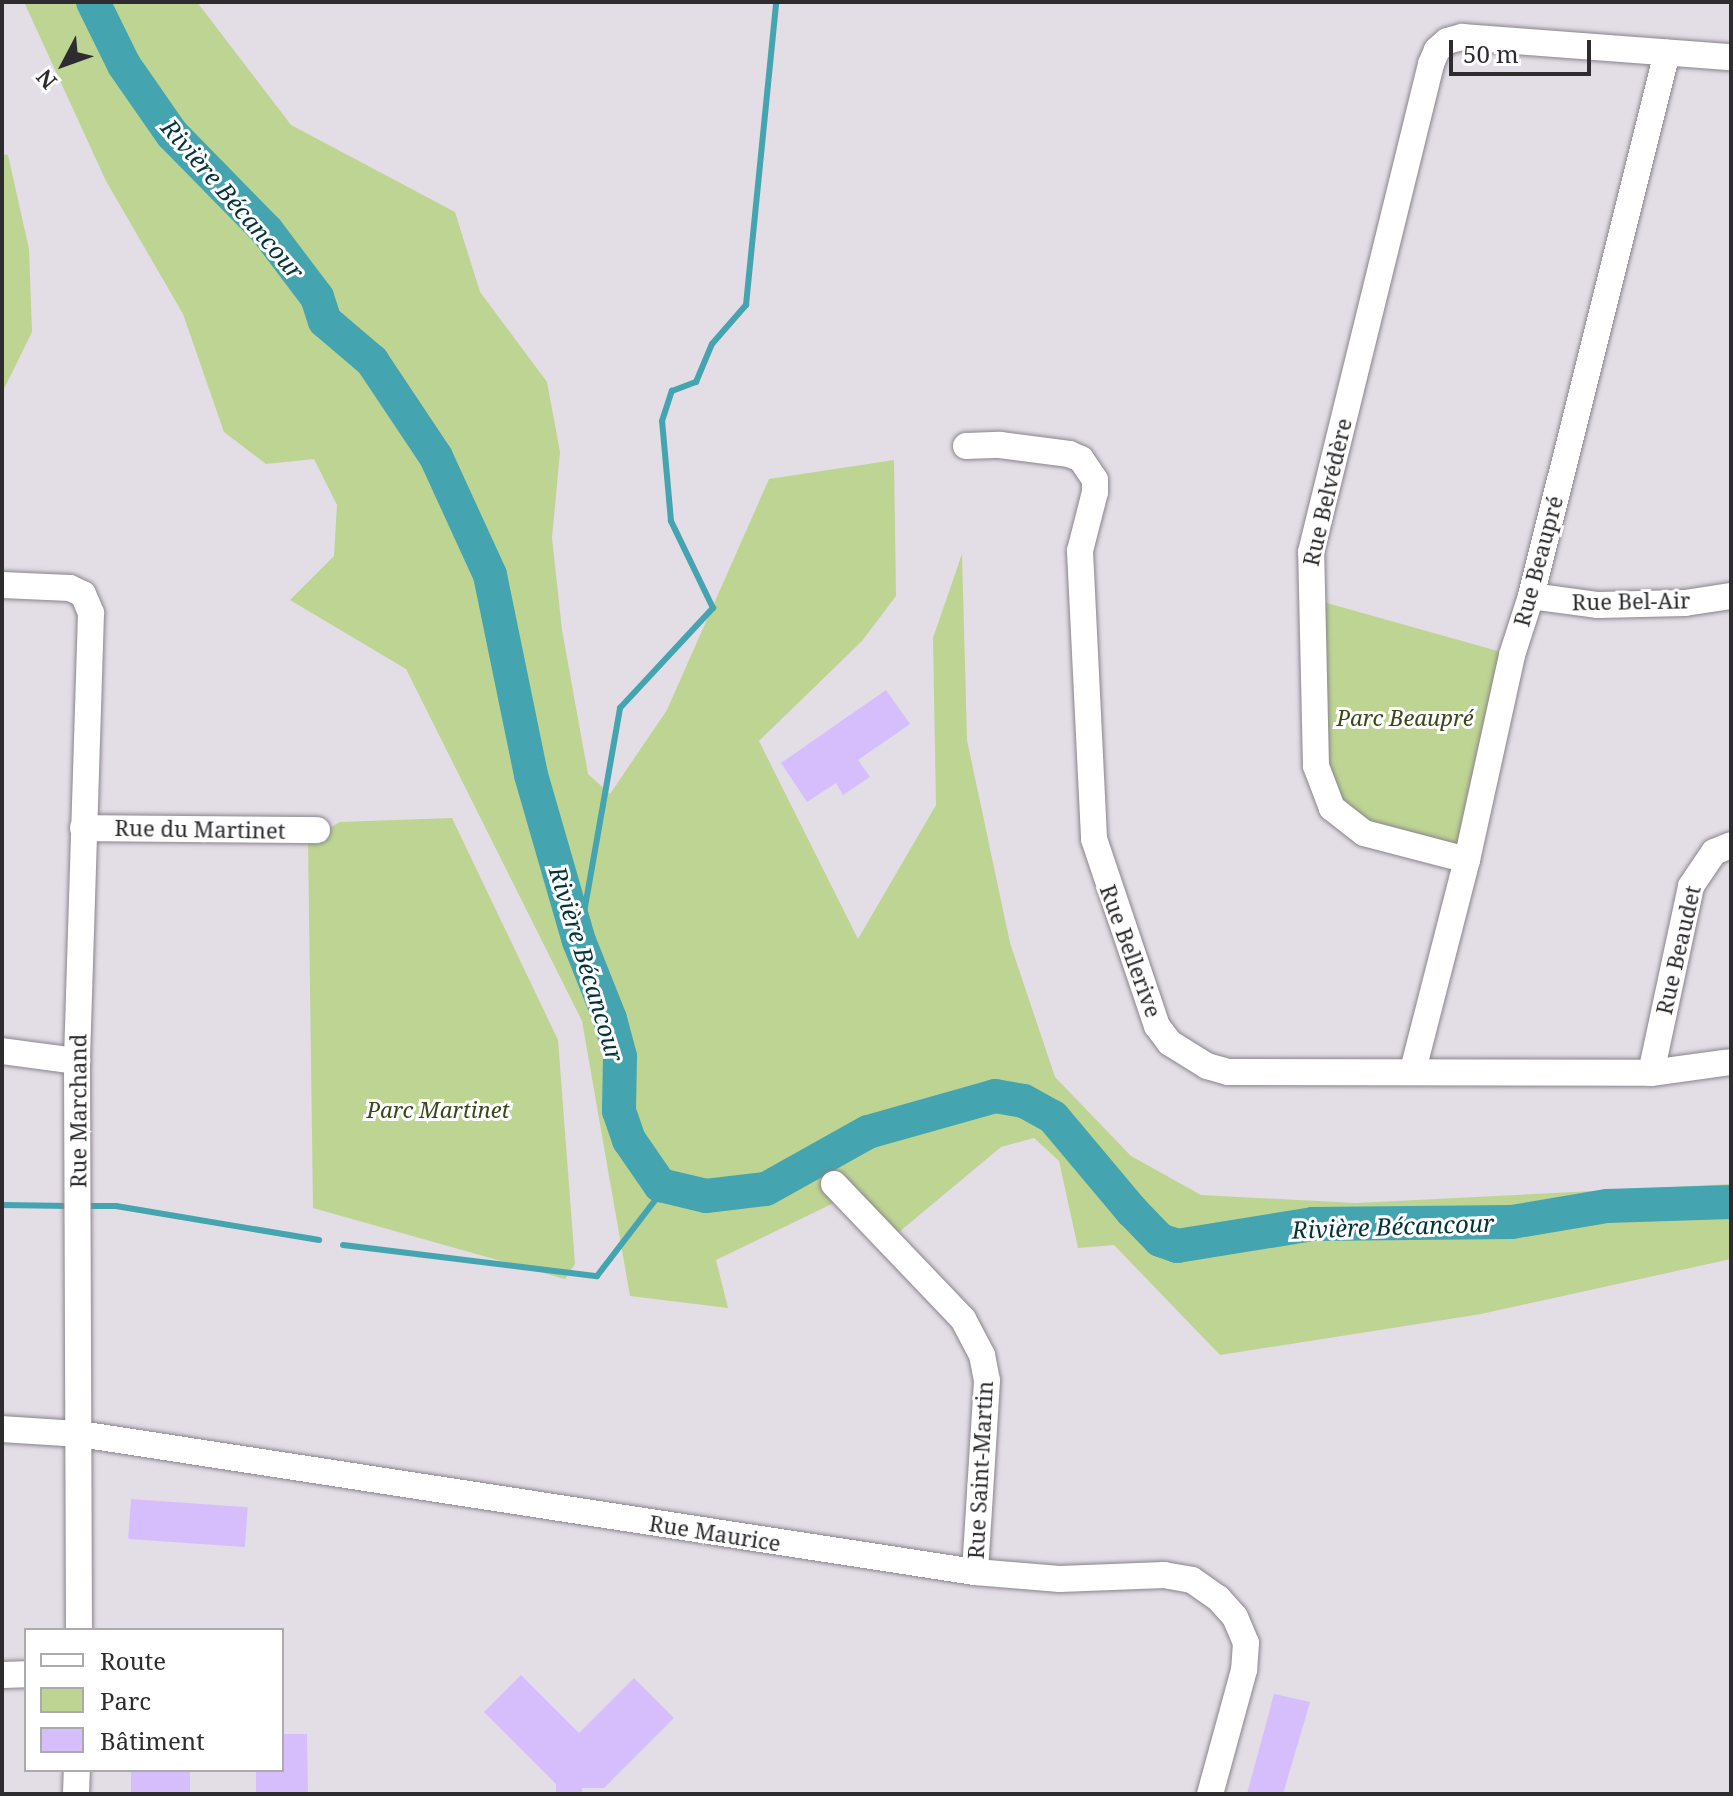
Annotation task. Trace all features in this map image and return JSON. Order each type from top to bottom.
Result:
[{"type":"street","name":"Rue Belvédère","points":[[1467,860],[1364,833],[1332,808],[1316,766],[1309,587],[1311,552],[1431,64],[1437,50],[1447,41],[1462,37],[1667,53]]},
{"type":"street","points":[[1667,53],[1731,57]]},
{"type":"street","name":"Rue Beaupré","points":[[1413,1070],[1467,860],[1512,655],[1531,596],[1667,53]]},
{"type":"street","name":"Rue Bellerive","points":[[966,446],[1000,445],[1069,454],[1081,459],[1095,480],[1095,492],[1080,551],[1094,839],[1157,1026],[1188,1056],[1228,1072],[1413,1070],[1651,1073],[1731,1062]]},
{"type":"street","name":"Rue Marchand","points":[[2,585],[70,588],[83,594],[91,613],[77,1061],[79,1628]]},
{"type":"street","name":"Rue Bel-Air","points":[[1531,596],[1598,605],[1685,603],[1731,596]]},
{"type":"street","name":"Rue du Martinet","points":[[83,828],[317,830]]},
{"type":"street","name":"Rue Beaudet","points":[[1651,1073],[1691,886],[1714,852],[1731,845]]},
{"type":"street","points":[[2,1051],[77,1061]]},
{"type":"street","name":"Rue Saint-Martin","points":[[834,1184],[963,1319],[982,1355],[987,1381],[975,1572]]},
{"type":"street","name":"Rue Maurice","points":[[2,1429],[80,1434],[975,1572],[1060,1579],[1164,1575],[1192,1580],[1218,1598],[1235,1617],[1246,1643],[1244,1670],[1210,1794]]},
{"type":"street","points":[[2,1675],[24,1674]]},
{"type":"street","points":[[76,1794],[77,1772]]},
{"type":"green space","points":[[24,2],[197,2],[291,125],[455,212],[480,292],[547,382],[560,452],[552,538],[562,630],[588,774],[610,794],[667,710],[769,479],[894,460],[896,596],[862,641],[759,741],[858,939],[936,805],[933,638],[962,554],[967,740],[1010,943],[1055,1077],[1131,1156],[1201,1195],[1356,1203],[1731,1184],[1731,1259],[1481,1314],[1220,1355],[1114,1245],[1078,1248],[1059,1161],[1034,1138],[1001,1147],[887,1242],[844,1198],[716,1260],[728,1308],[630,1296],[582,1021],[406,669],[290,600],[334,556],[337,505],[314,459],[266,464],[224,432],[183,314],[106,181]]},
{"type":"green space","points":[[2,154],[8,155],[29,249],[32,332],[2,393]]},
{"type":"green space","name":"Parc Beaupré","points":[[1309,598],[1512,655],[1467,860],[1332,808]]},
{"type":"green space","name":"Parc Martinet","points":[[452,818],[558,1040],[575,1264],[565,1279],[313,1208],[308,840],[340,822]]},
{"type":"building","points":[[886,690],[910,724],[858,760],[870,777],[843,795],[836,783],[807,802],[781,763]]},
{"type":"building","points":[[131,1499],[248,1507],[245,1547],[128,1539]]},
{"type":"building","points":[[521,1675],[579,1733],[634,1678],[674,1718],[604,1788],[582,1788],[582,1794],[556,1794],[556,1784],[484,1712]]},
{"type":"building","points":[[1274,1694],[1310,1702],[1283,1794],[1247,1794]]},
{"type":"building","points":[[284,1734],[307,1734],[308,1794],[256,1794],[256,1772],[284,1772]]},
{"type":"building","points":[[131,1772],[190,1772],[190,1794],[131,1794]]},
{"type":"waterway","name":"Rivière Bécancour","points":[[93,2],[124,65],[172,134],[267,231],[317,297],[325,321],[372,361],[436,457],[490,575],[531,775],[579,941],[610,1019],[620,1057],[619,1111],[629,1140],[660,1185],[706,1196],[766,1189],[868,1132],[995,1096],[1024,1101],[1053,1117],[1132,1211],[1160,1240],[1177,1246],[1313,1224],[1512,1222],[1607,1206],[1731,1202]]},
{"type":"waterway","points":[[579,941],[620,708],[713,608],[671,521],[662,421],[672,391],[696,382],[712,344],[746,305],[776,2]]},
{"type":"waterway","points":[[343,1245],[597,1276],[656,1199],[660,1185]]},
{"type":"waterway","points":[[2,1205],[70,1206]]},
{"type":"waterway","points":[[86,1206],[116,1206],[319,1240]]}]
